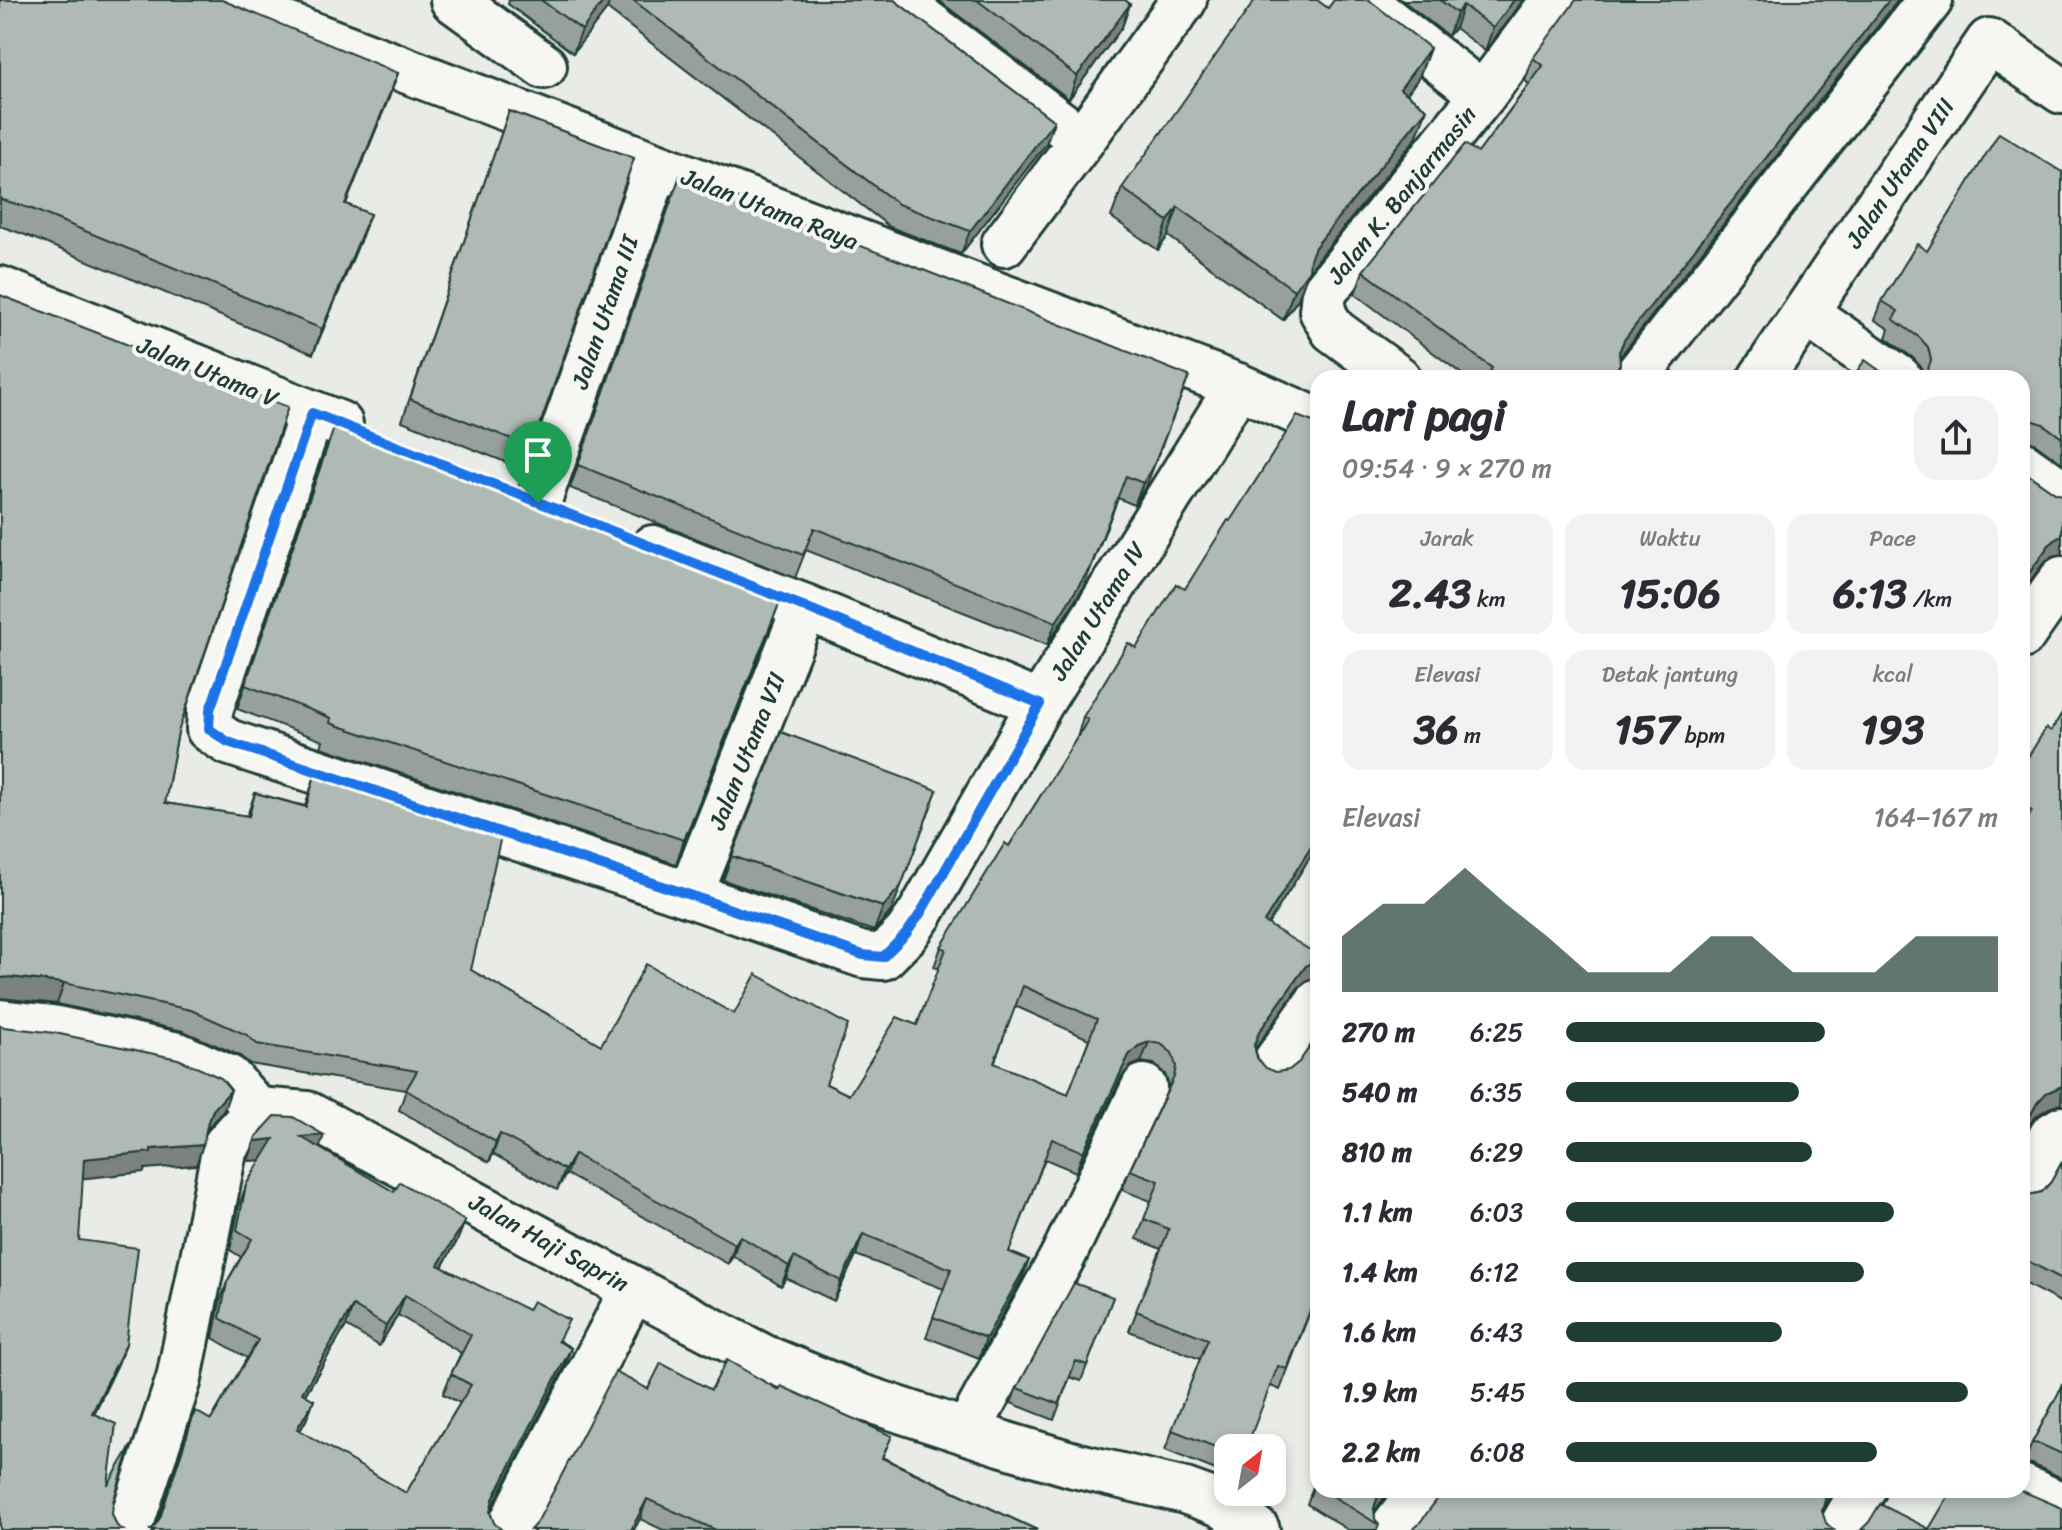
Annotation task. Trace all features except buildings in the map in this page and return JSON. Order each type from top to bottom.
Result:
[{"type":"street","name":"Jalan Utama Raya","points":[[221,0],[1238,386],[1310,418]]},
{"type":"street","points":[[897,0],[1082,140]]},
{"type":"street","points":[[1004,244],[1184,0]]},
{"type":"street","points":[[1362,0],[1483,95]]},
{"type":"street","name":"Jalan K. Banjarmasin","points":[[1387,370],[1333,330],[1322,311],[1324,292],[1483,95],[1554,0]]},
{"type":"street","points":[[1641,370],[1930,0]]},
{"type":"street","points":[[471,6],[544,66]]},
{"type":"street","name":"Jalan Utama VIII","points":[[1767,370],[1989,41],[2062,91]]},
{"type":"street","name":"Jalan Utama III","points":[[495,486],[552,509],[657,166]]},
{"type":"street","name":"Jalan Utama V","points":[[0,289],[383,441]]},
{"type":"street","points":[[1806,313],[1888,370]]},
{"type":"street","name":"Jalan Utama IV","points":[[690,895],[863,955],[883,957],[906,934],[920,914],[1040,704],[1238,386]]},
{"type":"street","points":[[312,413],[210,710],[209,729],[228,742],[690,895]]},
{"type":"street","points":[[2030,470],[2062,492]]},
{"type":"street","points":[[612,532],[1040,704]]},
{"type":"street","points":[[2030,625],[2062,579]]},
{"type":"street","name":"Jalan Utama VII","points":[[690,895],[805,607]]},
{"type":"street","points":[[1272,1067],[1310,1013]]},
{"type":"street","points":[[0,1022],[52,1028],[178,1055],[229,1078],[257,1110],[225,1146],[179,1379],[129,1530]]},
{"type":"street","points":[[967,1432],[1063,1256],[1144,1087]]},
{"type":"street","name":"Jalan Haji Saprin","points":[[257,1110],[307,1114],[763,1357],[858,1396],[967,1432],[1074,1465],[1185,1491],[1221,1504],[1257,1530]]},
{"type":"street","points":[[2030,1175],[2052,1135],[2062,1129]]},
{"type":"street","points":[[508,1530],[633,1289]]},
{"type":"street","points":[[2030,1491],[2062,1505]]},
{"type":"street","points":[[1391,1530],[1415,1498]]},
{"type":"street","points":[[1840,1530],[1858,1498]]},
{"type":"route","points":[[312,413],[538,503],[805,607],[1040,704],[920,914],[906,934],[883,957],[863,955],[228,742],[209,729],[210,710],[312,413]]}]
